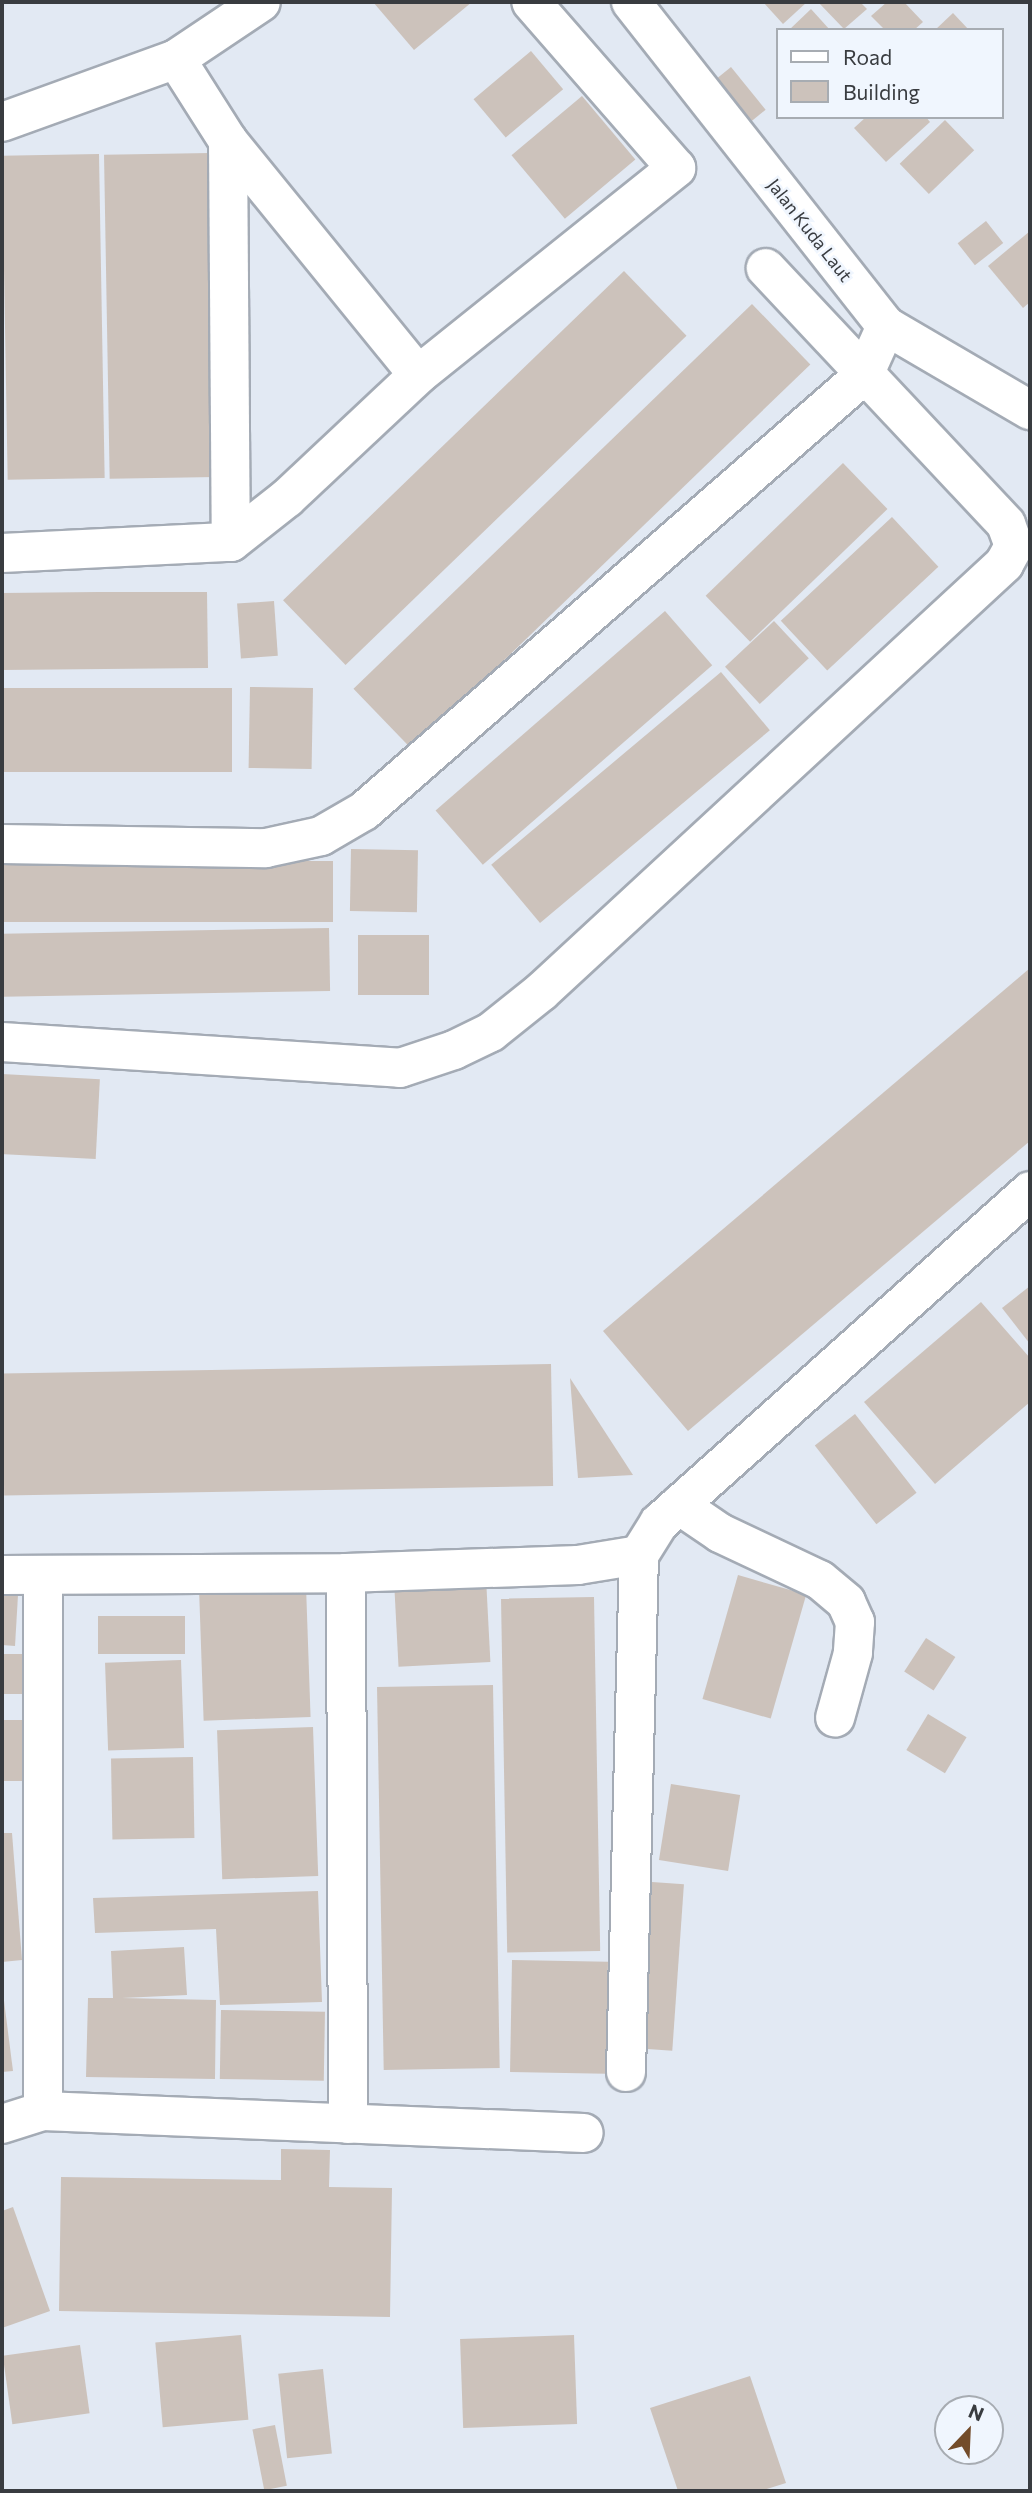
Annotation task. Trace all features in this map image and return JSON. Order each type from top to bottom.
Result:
[{"type":"street","points":[[2,122],[176,59],[261,2]]},
{"type":"street","points":[[2,553],[230,542],[287,498],[418,375],[676,168],[530,2]]},
{"type":"street","name":"Jalan Kuda Laut","points":[[631,2],[886,326],[1030,410]]},
{"type":"street","points":[[176,59],[228,141],[418,375]]},
{"type":"street","points":[[228,141],[230,542]]},
{"type":"street","points":[[2,1042],[400,1068],[491,1032],[1004,564],[1014,546],[1006,524],[766,268]]},
{"type":"street","points":[[2,844],[266,848],[321,836],[364,811],[864,375],[886,326]]},
{"type":"street","points":[[626,2073],[639,1555],[679,1505],[1030,1191]]},
{"type":"street","points":[[679,1505],[720,1534],[820,1580],[846,1602],[855,1622],[853,1653],[835,1717]]},
{"type":"street","points":[[2,1574],[43,1578],[346,1573],[578,1565],[639,1555]]},
{"type":"street","points":[[346,1573],[348,2124]]},
{"type":"street","points":[[43,1578],[43,2111]]},
{"type":"street","points":[[2,2124],[43,2111],[584,2133]]},
{"type":"building","points":[[373,2],[472,2],[414,50]]},
{"type":"building","points":[[763,2],[807,2],[783,24]]},
{"type":"building","points":[[818,2],[860,2],[867,9],[843,28]]},
{"type":"building","points":[[887,2],[904,2],[923,22],[916,28],[883,28],[871,16]]},
{"type":"building","points":[[811,9],[828,28],[791,28]]},
{"type":"building","points":[[953,13],[967,28],[937,28]]},
{"type":"building","points":[[531,51],[563,89],[506,138],[474,99]]},
{"type":"building","points":[[731,67],[766,110],[746,125],[712,83]]},
{"type":"building","points":[[582,96],[635,160],[565,219],[512,155]]},
{"type":"building","points":[[864,119],[928,119],[930,122],[886,162],[854,128]]},
{"type":"building","points":[[945,120],[974,150],[929,194],[900,164]]},
{"type":"building","points":[[210,153],[216,477],[110,479],[104,155]]},
{"type":"building","points":[[99,154],[105,478],[8,480],[2,156]]},
{"type":"building","points":[[986,221],[1003,243],[975,265],[958,243]]},
{"type":"building","points":[[1030,231],[1030,302],[1023,308],[988,266]]},
{"type":"building","points":[[624,271],[687,336],[346,665],[283,600]]},
{"type":"building","points":[[752,304],[810,364],[412,749],[353,689]]},
{"type":"building","points":[[843,463],[887,509],[750,642],[706,596]]},
{"type":"building","points":[[892,517],[938,567],[827,670],[781,621]]},
{"type":"building","points":[[207,592],[208,668],[2,670],[2,593]]},
{"type":"building","points":[[274,601],[278,656],[241,658],[237,604]]},
{"type":"building","points":[[665,611],[712,665],[483,865],[436,810]]},
{"type":"building","points":[[774,621],[809,658],[760,704],[725,667]]},
{"type":"building","points":[[721,672],[770,730],[540,923],[491,865]]},
{"type":"building","points":[[250,687],[313,688],[312,769],[249,768]]},
{"type":"building","points":[[2,688],[232,688],[232,772],[2,772]]},
{"type":"building","points":[[351,849],[418,850],[417,912],[350,911]]},
{"type":"building","points":[[4,861],[333,861],[333,922],[4,922]]},
{"type":"building","points":[[329,928],[330,991],[3,997],[2,934]]},
{"type":"building","points":[[358,935],[429,935],[429,995],[358,995]]},
{"type":"building","points":[[1030,968],[1030,1141],[688,1431],[603,1331]]},
{"type":"building","points":[[2,1074],[100,1079],[96,1159],[2,1154]]},
{"type":"building","points":[[1030,1286],[1030,1344],[1002,1308]]},
{"type":"building","points":[[981,1302],[1030,1358],[1030,1402],[935,1484],[864,1402]]},
{"type":"building","points":[[551,1364],[553,1486],[4,1496],[2,1374]]},
{"type":"building","points":[[570,1378],[633,1475],[578,1478]]},
{"type":"building","points":[[855,1414],[917,1493],[876,1524],[815,1445]]},
{"type":"building","points":[[738,1575],[806,1595],[771,1719],[702,1699]]},
{"type":"building","points":[[486,1578],[490,1662],[399,1667],[394,1583]]},
{"type":"building","points":[[306,1586],[311,1717],[204,1721],[199,1590]]},
{"type":"building","points":[[2,1595],[18,1595],[15,1646],[2,1645]]},
{"type":"building","points":[[594,1597],[600,1951],[507,1953],[501,1599]]},
{"type":"building","points":[[98,1616],[185,1616],[185,1654],[98,1654]]},
{"type":"building","points":[[926,1638],[955,1657],[934,1691],[904,1672]]},
{"type":"building","points":[[2,1654],[23,1654],[23,1694],[2,1694]]},
{"type":"building","points":[[181,1660],[184,1748],[108,1751],[105,1663]]},
{"type":"building","points":[[493,1685],[500,2068],[384,2070],[377,1687]]},
{"type":"building","points":[[928,1714],[967,1737],[945,1773],[906,1750]]},
{"type":"building","points":[[2,1720],[22,1720],[22,1781],[2,1781]]},
{"type":"building","points":[[313,1727],[318,1876],[222,1879],[217,1730]]},
{"type":"building","points":[[193,1757],[194,1838],[112,1839],[111,1758]]},
{"type":"building","points":[[671,1784],[740,1795],[728,1871],[659,1860]]},
{"type":"building","points":[[2,1833],[12,1833],[22,1960],[2,1962]]},
{"type":"building","points":[[652,1882],[684,1884],[672,2051],[640,2049]]},
{"type":"building","points":[[318,1891],[322,2002],[220,2005],[216,1929],[95,1933],[93,1898]]},
{"type":"building","points":[[184,1947],[187,1995],[122,1998],[216,2000],[215,2079],[86,2077],[88,1998],[113,1998],[111,1951]]},
{"type":"building","points":[[512,1960],[608,1962],[606,2074],[510,2072]]},
{"type":"building","points":[[2,1985],[13,2071],[2,2072]]},
{"type":"building","points":[[221,2010],[325,2012],[324,2081],[220,2079]]},
{"type":"building","points":[[281,2149],[330,2150],[329,2187],[392,2188],[390,2317],[59,2311],[61,2177],[281,2180]]},
{"type":"building","points":[[13,2207],[50,2311],[2,2328],[2,2211]]},
{"type":"building","points":[[241,2335],[248,2420],[163,2427],[155,2342]]},
{"type":"building","points":[[574,2335],[577,2424],[463,2428],[460,2339]]},
{"type":"building","points":[[80,2345],[90,2413],[12,2424],[3,2356]]},
{"type":"building","points":[[323,2369],[332,2454],[287,2458],[278,2374]]},
{"type":"building","points":[[750,2376],[786,2483],[760,2491],[678,2491],[650,2408]]},
{"type":"building","points":[[275,2425],[287,2486],[264,2490],[252,2429]]}]
